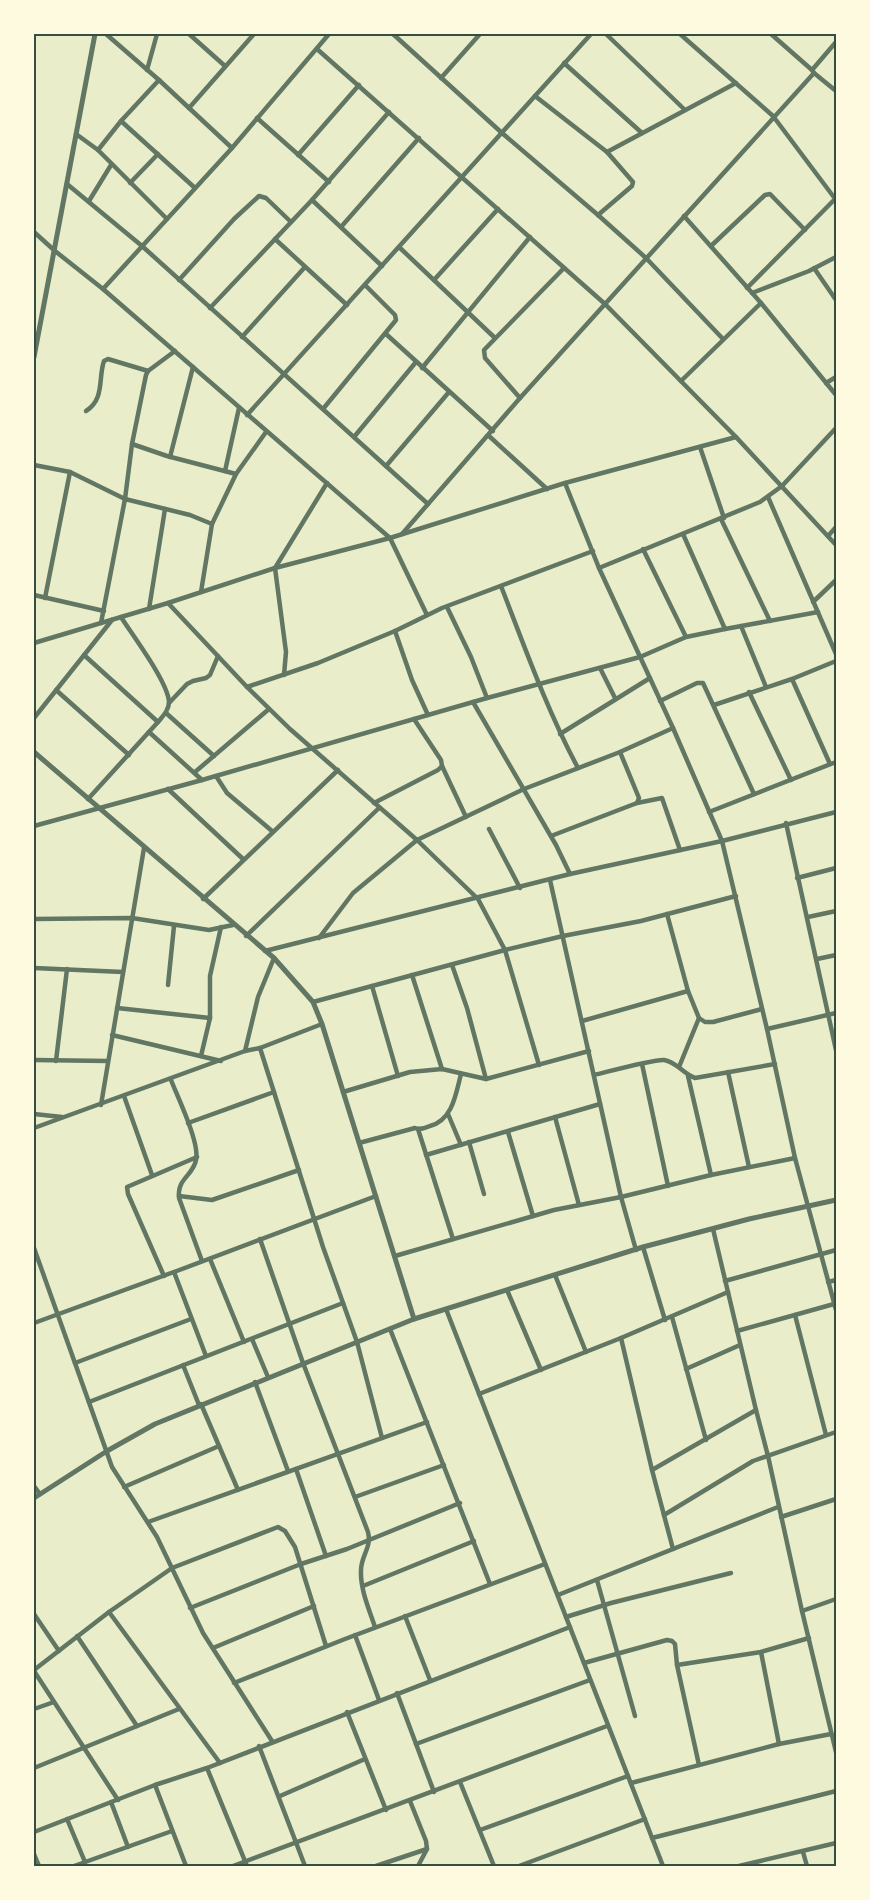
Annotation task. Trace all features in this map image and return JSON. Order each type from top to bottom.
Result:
[{"type":"street","points":[[34,357],[95,34]]},
{"type":"street","points":[[106,34],[232,148]]},
{"type":"street","points":[[147,70],[157,34]]},
{"type":"street","points":[[190,34],[226,66]]},
{"type":"street","points":[[189,108],[254,34]]},
{"type":"street","points":[[103,289],[232,148],[329,34]]},
{"type":"street","points":[[393,34],[502,133],[646,258],[722,339]]},
{"type":"street","points":[[441,78],[480,34]]},
{"type":"street","points":[[247,415],[591,34]]},
{"type":"street","points":[[606,34],[685,110]]},
{"type":"street","points":[[680,34],[773,116],[836,199],[747,288]]},
{"type":"street","points":[[775,35],[836,91]]},
{"type":"street","points":[[401,535],[489,436],[520,398],[813,71],[836,42]]},
{"type":"street","points":[[316,49],[390,112],[605,304],[736,437],[836,545]]},
{"type":"street","points":[[564,64],[642,134]]},
{"type":"street","points":[[98,150],[121,121],[159,80]]},
{"type":"street","points":[[607,152],[736,83]]},
{"type":"street","points":[[298,155],[359,85]]},
{"type":"street","points":[[535,96],[607,152],[633,182],[632,186],[598,215]]},
{"type":"street","points":[[210,308],[329,182],[390,112]]},
{"type":"street","points":[[257,118],[329,182]]},
{"type":"street","points":[[121,121],[196,188]]},
{"type":"street","points":[[76,134],[98,150],[167,219]]},
{"type":"street","points":[[341,227],[419,138]]},
{"type":"street","points":[[130,183],[158,154]]},
{"type":"street","points":[[89,201],[111,165]]},
{"type":"street","points":[[67,184],[142,246],[428,504]]},
{"type":"street","points":[[711,246],[765,195],[770,194],[804,230]]},
{"type":"street","points":[[179,280],[234,219],[259,196],[266,198],[291,222]]},
{"type":"street","points":[[312,200],[382,266]]},
{"type":"street","points":[[434,280],[498,209]]},
{"type":"street","points":[[684,216],[761,303],[836,395]]},
{"type":"street","points":[[34,232],[103,289],[390,538],[427,615]]},
{"type":"street","points":[[422,368],[530,238]]},
{"type":"street","points":[[275,239],[347,305]]},
{"type":"street","points":[[399,247],[495,338]]},
{"type":"street","points":[[752,293],[836,257]]},
{"type":"street","points":[[242,337],[305,266]]},
{"type":"street","points":[[520,398],[485,358],[484,350],[564,268]]},
{"type":"street","points":[[814,268],[836,300]]},
{"type":"street","points":[[323,409],[395,324],[395,315],[365,285]]},
{"type":"street","points":[[681,381],[761,303]]},
{"type":"street","points":[[386,334],[493,431]]},
{"type":"street","points":[[101,623],[125,499],[132,444],[148,371],[175,351]]},
{"type":"street","points":[[86,411],[92,407],[99,394],[104,361],[108,359],[148,371]]},
{"type":"street","points":[[354,437],[416,362]]},
{"type":"street","points":[[170,457],[193,367]]},
{"type":"street","points":[[826,383],[836,377]]},
{"type":"street","points":[[386,466],[449,392]]},
{"type":"street","points":[[224,471],[239,408]]},
{"type":"street","points":[[599,568],[755,505],[782,486],[836,428]]},
{"type":"street","points":[[201,592],[212,524],[236,474],[266,432]]},
{"type":"street","points":[[489,436],[547,489]]},
{"type":"street","points":[[34,642],[149,609],[275,568],[401,535],[547,489],[736,437]]},
{"type":"street","points":[[132,444],[170,457],[236,474]]},
{"type":"street","points":[[700,447],[723,519],[770,621]]},
{"type":"street","points":[[34,465],[70,472],[125,499],[190,515],[212,524]]},
{"type":"street","points":[[45,598],[70,472]]},
{"type":"street","points":[[284,675],[286,652],[275,568],[327,483]]},
{"type":"street","points":[[565,484],[599,568],[673,728],[722,841],[767,1029],[795,1158],[836,1310]]},
{"type":"street","points":[[768,497],[818,612],[834,643],[836,654]]},
{"type":"street","points":[[149,609],[165,509]]},
{"type":"street","points":[[828,536],[836,527]]},
{"type":"street","points":[[683,534],[725,629]]},
{"type":"street","points":[[643,550],[686,638]]},
{"type":"street","points":[[247,688],[318,663],[395,631],[446,607],[593,551]]},
{"type":"street","points":[[814,602],[836,580]]},
{"type":"street","points":[[501,586],[539,685],[560,734],[578,768]]},
{"type":"street","points":[[34,595],[104,611]]},
{"type":"street","points":[[168,603],[247,688],[312,749],[417,840],[478,899],[504,950],[539,1065]]},
{"type":"street","points":[[446,607],[471,657],[487,698]]},
{"type":"street","points":[[34,826],[487,698],[640,657],[686,638],[818,612]]},
{"type":"street","points":[[121,617],[161,678],[169,703]]},
{"type":"street","points":[[34,718],[112,620]]},
{"type":"street","points":[[741,626],[766,687]]},
{"type":"street","points":[[395,631],[412,680],[428,716]]},
{"type":"street","points":[[84,655],[158,722]]},
{"type":"street","points":[[88,799],[166,713],[169,703],[187,684],[210,675],[218,656]]},
{"type":"street","points":[[714,705],[792,679],[836,661]]},
{"type":"street","points":[[600,668],[615,698]]},
{"type":"street","points":[[560,734],[615,698],[650,678]]},
{"type":"street","points":[[792,679],[830,764]]},
{"type":"street","points":[[660,701],[701,682],[704,684],[754,794]]},
{"type":"street","points":[[56,690],[129,755]]},
{"type":"street","points":[[749,692],[791,780]]},
{"type":"street","points":[[474,702],[551,836],[570,874]]},
{"type":"street","points":[[195,772],[269,709]]},
{"type":"street","points":[[166,713],[214,756]]},
{"type":"street","points":[[414,719],[440,760],[466,817]]},
{"type":"street","points":[[319,938],[354,893],[417,840],[524,789],[620,752],[673,728]]},
{"type":"street","points":[[149,732],[202,780]]},
{"type":"street","points":[[34,752],[246,936],[274,958],[313,1002],[322,1024],[414,1319]]},
{"type":"street","points":[[620,752],[639,798],[637,803]]},
{"type":"street","points":[[709,812],[836,762]]},
{"type":"street","points":[[374,803],[438,770],[442,766]]},
{"type":"street","points":[[203,899],[338,770]]},
{"type":"street","points":[[216,776],[227,793],[272,831]]},
{"type":"street","points":[[168,789],[244,859]]},
{"type":"street","points":[[551,836],[637,803],[662,798],[680,850]]},
{"type":"street","points":[[246,936],[379,808]]},
{"type":"street","points":[[265,951],[478,899],[570,874],[722,841],[786,823],[836,812]]},
{"type":"street","points":[[786,823],[836,1050]]},
{"type":"street","points":[[489,829],[520,888]]},
{"type":"street","points":[[101,1105],[144,848]]},
{"type":"street","points":[[797,878],[836,868]]},
{"type":"street","points":[[550,880],[621,1197],[636,1250]]},
{"type":"street","points":[[313,1002],[504,950],[641,921],[736,896]]},
{"type":"street","points":[[808,917],[836,911]]},
{"type":"street","points":[[667,914],[688,991],[699,1018],[705,1022],[713,1022],[762,1010]]},
{"type":"street","points":[[34,919],[132,918],[209,930],[234,925]]},
{"type":"street","points":[[168,985],[174,926]]},
{"type":"street","points":[[201,1056],[210,1018],[210,976],[221,928]]},
{"type":"street","points":[[817,960],[836,955]]},
{"type":"street","points":[[245,1051],[258,996],[274,958]]},
{"type":"street","points":[[452,965],[467,1008],[486,1079]]},
{"type":"street","points":[[34,968],[123,972]]},
{"type":"street","points":[[56,1061],[67,969]]},
{"type":"street","points":[[412,975],[442,1069]]},
{"type":"street","points":[[372,986],[398,1076]]},
{"type":"street","points":[[582,1021],[688,991]]},
{"type":"street","points":[[117,1008],[210,1018]]},
{"type":"street","points":[[767,1029],[836,1013]]},
{"type":"street","points":[[679,1067],[699,1018]]},
{"type":"street","points":[[34,1128],[171,1080],[245,1051],[260,1048],[322,1024]]},
{"type":"street","points":[[112,1035],[220,1061]]},
{"type":"street","points":[[260,1048],[314,1218],[357,1342],[382,1438]]},
{"type":"street","points":[[342,1092],[415,1071],[442,1069],[486,1079],[589,1051]]},
{"type":"street","points":[[34,1060],[108,1061]]},
{"type":"street","points":[[594,1075],[664,1060],[679,1067],[688,1076],[694,1078],[775,1064]]},
{"type":"street","points":[[642,1064],[668,1186]]},
{"type":"street","points":[[728,1072],[749,1167]]},
{"type":"street","points":[[359,1143],[437,1124],[448,1114],[461,1074]]},
{"type":"street","points":[[688,1076],[711,1175]]},
{"type":"street","points":[[171,1080],[197,1150],[196,1164],[180,1183],[179,1196],[202,1261]]},
{"type":"street","points":[[188,1123],[274,1092]]},
{"type":"street","points":[[124,1096],[152,1175]]},
{"type":"street","points":[[426,1155],[600,1104]]},
{"type":"street","points":[[34,1114],[64,1118]]},
{"type":"street","points":[[448,1114],[461,1145]]},
{"type":"street","points":[[555,1117],[579,1205]]},
{"type":"street","points":[[418,1129],[453,1239]]},
{"type":"street","points":[[508,1132],[533,1216]]},
{"type":"street","points":[[469,1142],[484,1194]]},
{"type":"street","points":[[164,1276],[127,1190],[132,1184],[197,1157]]},
{"type":"street","points":[[395,1256],[533,1216],[711,1175],[795,1158]]},
{"type":"street","points":[[179,1196],[212,1200],[299,1170]]},
{"type":"street","points":[[34,1323],[376,1196]]},
{"type":"street","points":[[34,1498],[107,1451],[148,1428],[255,1382],[414,1319],[643,1247],[836,1200]]},
{"type":"street","points":[[713,1229],[768,1456],[802,1611],[832,1734],[835,1739],[836,1752]]},
{"type":"street","points":[[260,1239],[303,1363],[370,1539],[361,1571],[375,1627]]},
{"type":"street","points":[[643,1247],[665,1320]]},
{"type":"street","points":[[34,1248],[112,1467],[148,1522],[190,1608],[213,1648],[272,1741]]},
{"type":"street","points":[[725,1282],[821,1256],[836,1250]]},
{"type":"street","points":[[210,1258],[244,1342]]},
{"type":"street","points":[[174,1272],[206,1356]]},
{"type":"street","points":[[555,1275],[586,1352]]},
{"type":"street","points":[[828,1282],[836,1280]]},
{"type":"street","points":[[507,1290],[542,1370]]},
{"type":"street","points":[[479,1394],[665,1320],[728,1292]]},
{"type":"street","points":[[89,1402],[343,1303]]},
{"type":"street","points":[[737,1331],[834,1304]]},
{"type":"street","points":[[446,1310],[663,1866]]},
{"type":"street","points":[[795,1315],[826,1435]]},
{"type":"street","points":[[672,1317],[706,1440]]},
{"type":"street","points":[[75,1363],[191,1318]]},
{"type":"street","points":[[390,1329],[460,1503],[490,1584]]},
{"type":"street","points":[[621,1338],[673,1549]]},
{"type":"street","points":[[252,1339],[268,1377]]},
{"type":"street","points":[[686,1369],[740,1345]]},
{"type":"street","points":[[183,1365],[238,1490]]},
{"type":"street","points":[[255,1382],[288,1472]]},
{"type":"street","points":[[652,1470],[756,1410]]},
{"type":"street","points":[[148,1522],[427,1422]]},
{"type":"street","points":[[664,1515],[747,1465],[836,1432]]},
{"type":"street","points":[[124,1487],[219,1446]]},
{"type":"street","points":[[355,1497],[444,1465]]},
{"type":"street","points":[[296,1469],[326,1556]]},
{"type":"street","points":[[34,1486],[40,1494]]},
{"type":"street","points":[[781,1517],[836,1499]]},
{"type":"street","points":[[190,1608],[460,1503]]},
{"type":"street","points":[[558,1595],[778,1507]]},
{"type":"street","points":[[118,1800],[34,1670],[109,1612],[172,1568],[278,1527],[285,1531],[292,1541],[326,1646]]},
{"type":"street","points":[[364,1586],[474,1541]]},
{"type":"street","points":[[234,1683],[375,1627],[545,1564]]},
{"type":"street","points":[[566,1617],[604,1605],[731,1573]]},
{"type":"street","points":[[597,1580],[635,1716]]},
{"type":"street","points":[[802,1611],[836,1598]]},
{"type":"street","points":[[213,1648],[314,1606]]},
{"type":"street","points":[[109,1612],[220,1763]]},
{"type":"street","points":[[34,1614],[59,1650]]},
{"type":"street","points":[[405,1616],[430,1680]]},
{"type":"street","points":[[34,1832],[155,1785],[207,1768],[272,1741],[570,1627]]},
{"type":"street","points":[[355,1635],[379,1700]]},
{"type":"street","points":[[77,1636],[137,1726]]},
{"type":"street","points":[[677,1665],[761,1652],[810,1638]]},
{"type":"street","points":[[584,1663],[667,1640],[672,1641],[675,1644],[677,1665],[699,1765]]},
{"type":"street","points":[[761,1652],[779,1744]]},
{"type":"street","points":[[416,1744],[590,1680]]},
{"type":"street","points":[[397,1693],[434,1792]]},
{"type":"street","points":[[34,1709],[54,1702]]},
{"type":"street","points":[[34,1768],[179,1709]]},
{"type":"street","points":[[347,1712],[386,1810]]},
{"type":"street","points":[[233,1866],[246,1864],[296,1841],[386,1810],[607,1726]]},
{"type":"street","points":[[631,1783],[779,1744],[832,1734]]},
{"type":"street","points":[[260,1746],[305,1866]]},
{"type":"street","points":[[280,1796],[366,1760]]},
{"type":"street","points":[[207,1768],[246,1864]]},
{"type":"street","points":[[480,1830],[628,1776]]},
{"type":"street","points":[[460,1782],[494,1866]]},
{"type":"street","points":[[155,1785],[186,1866]]},
{"type":"street","points":[[652,1838],[836,1791]]},
{"type":"street","points":[[410,1801],[423,1830],[427,1849],[418,1866]]},
{"type":"street","points":[[111,1802],[128,1847]]},
{"type":"street","points":[[67,1819],[85,1862]]},
{"type":"street","points":[[519,1866],[645,1819]]},
{"type":"street","points":[[74,1866],[172,1831]]},
{"type":"street","points":[[739,1866],[763,1864],[836,1843]]},
{"type":"street","points":[[376,1866],[427,1849]]},
{"type":"street","points":[[803,1852],[807,1866]]},
{"type":"street","points":[[34,1854],[39,1866]]}]
